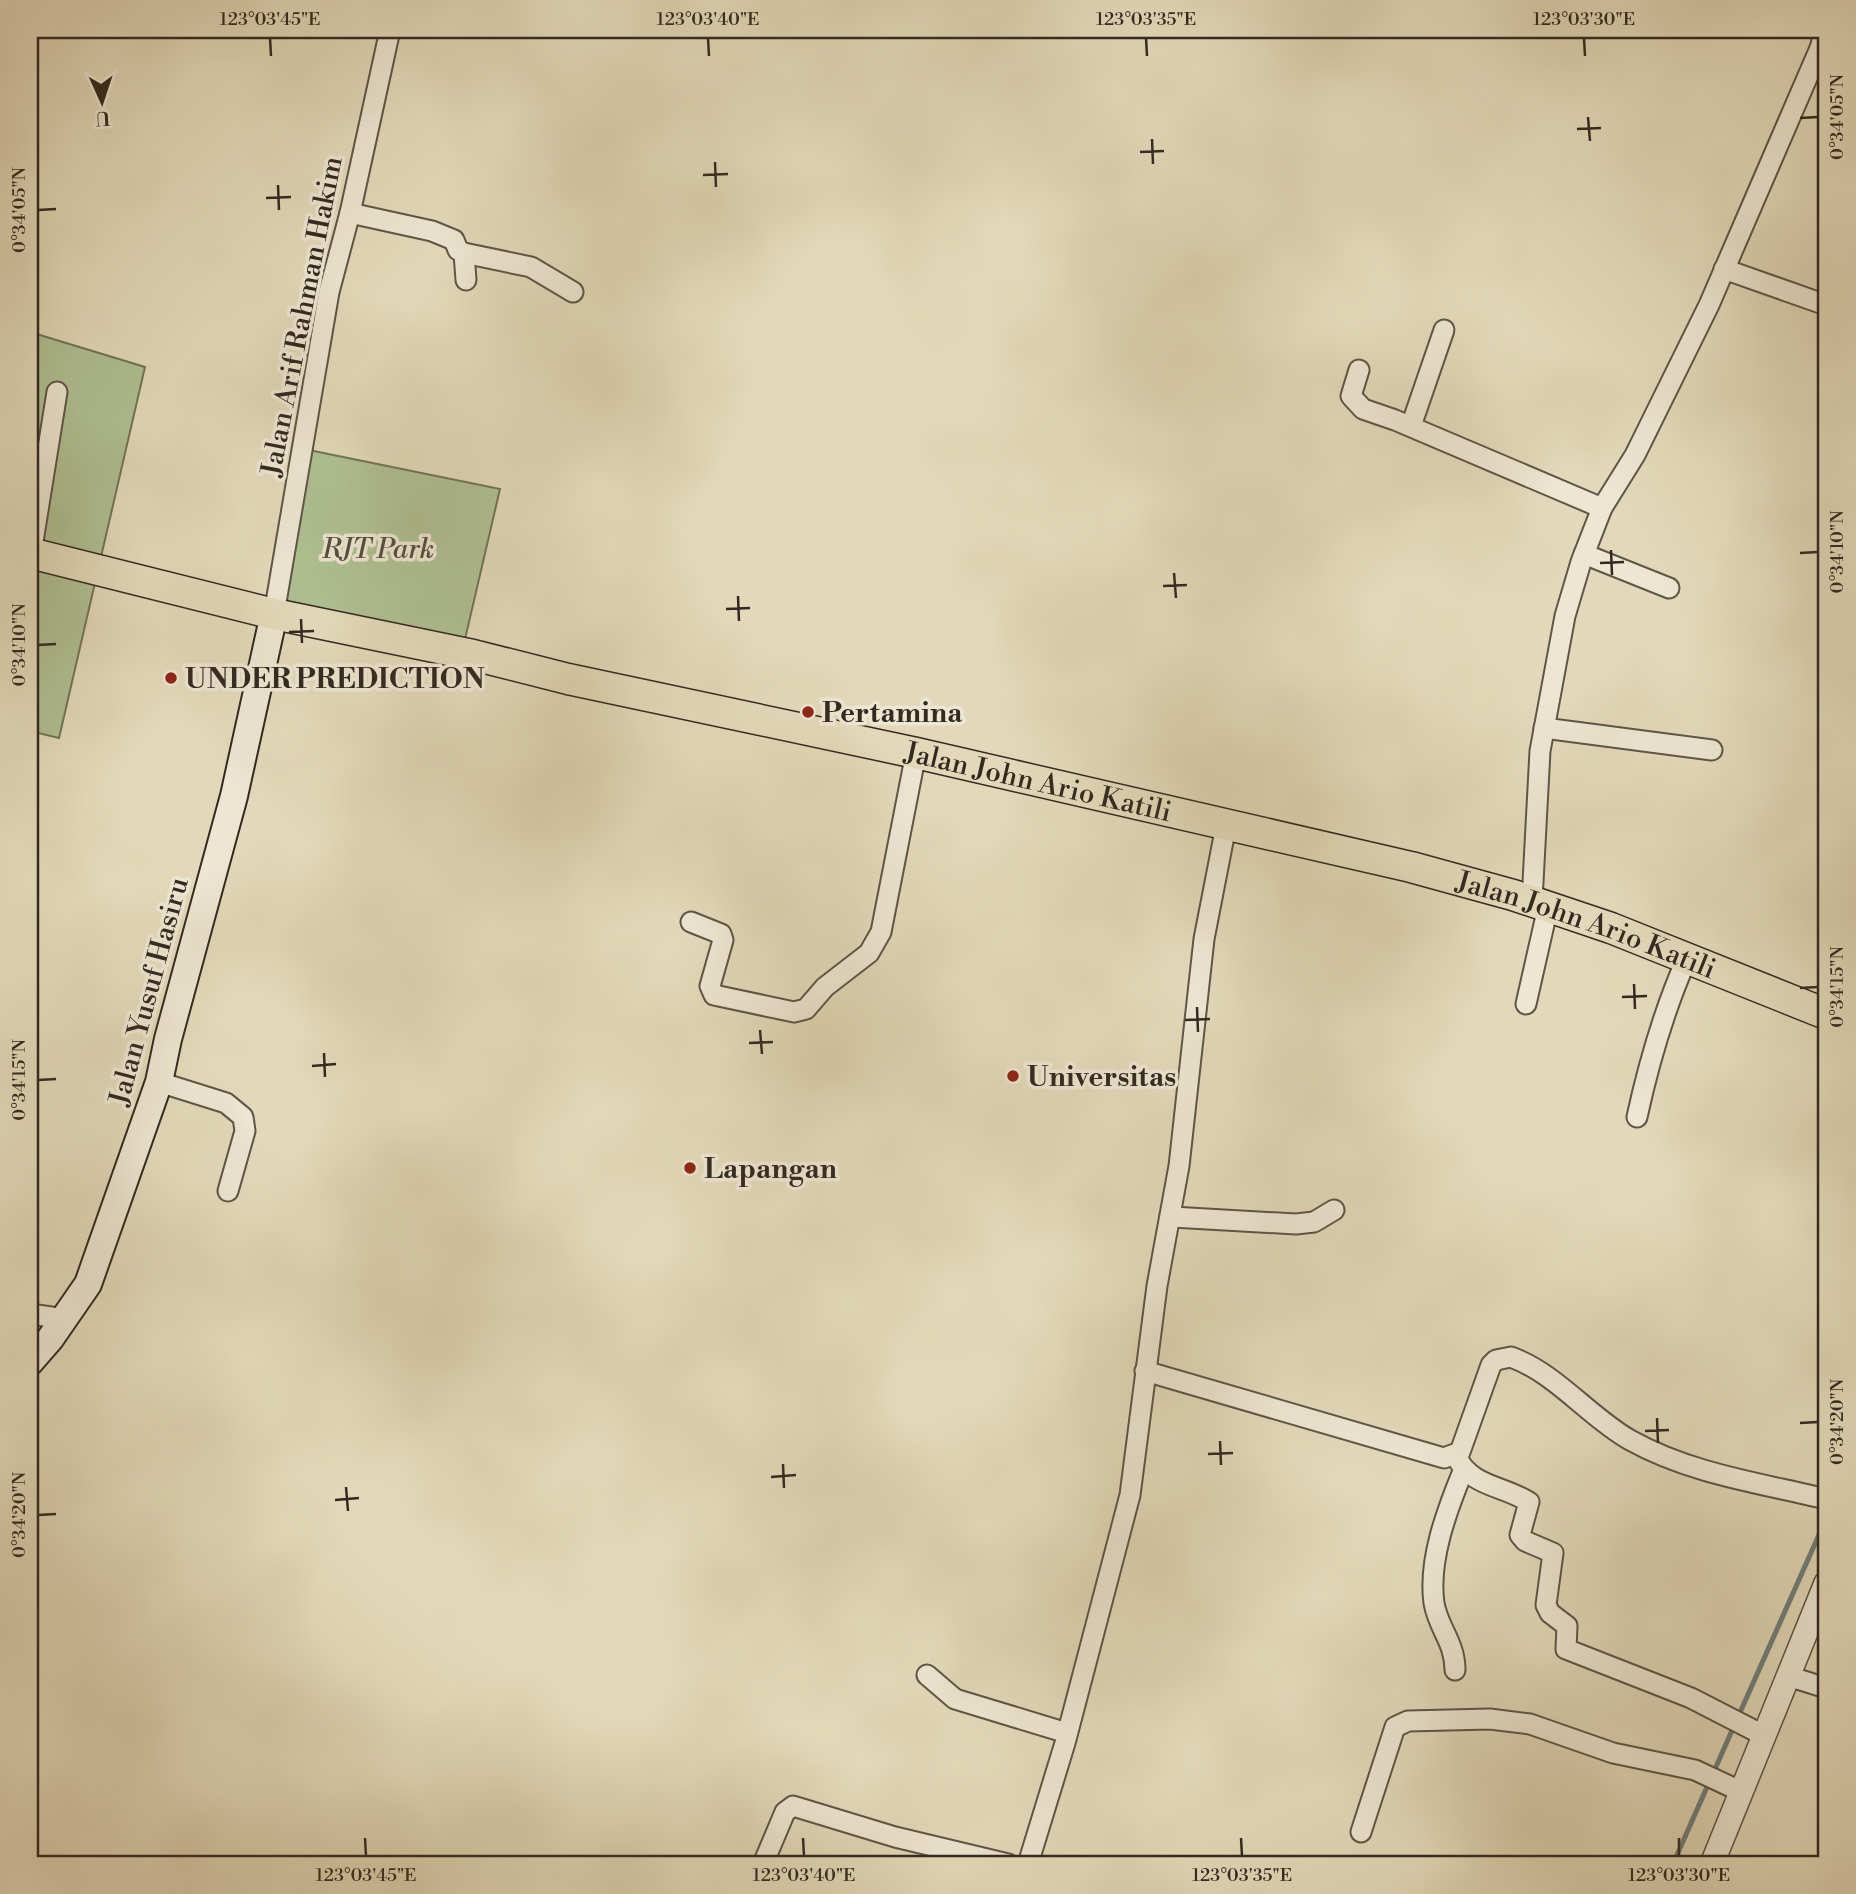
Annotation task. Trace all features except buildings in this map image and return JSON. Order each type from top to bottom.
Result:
[{"type":"main road","name":"Jalan John Ario Katili","points":[[30,553],[274,614],[916,753],[1410,867],[1539,904],[1687,958],[1826,1014]]},
{"type":"main road","name":"Jalan Yusuf Hasiru","points":[[30,1362],[65,1319],[88,1284],[159,1082],[168,1039],[234,796],[274,614]]},
{"type":"street","name":"Jalan Arif Rahman Hakim","points":[[274,614],[329,292],[350,213],[390,30]]},
{"type":"street","points":[[1525,1004],[1539,904],[1545,728],[1565,616],[1584,554],[1602,508],[1635,455],[1724,269],[1821,48],[1825,30]]},
{"type":"street","points":[[350,213],[432,231],[454,240],[458,250],[464,253],[531,267],[572,292]]},
{"type":"street","points":[[464,253],[466,280]]},
{"type":"street","points":[[1724,269],[1826,305]]},
{"type":"street","points":[[1411,426],[1444,330]]},
{"type":"street","points":[[1359,370],[1352,389],[1353,401],[1363,409],[1411,426],[1602,508]]},
{"type":"street","points":[[30,553],[57,392]]},
{"type":"street","points":[[1584,554],[1669,588]]},
{"type":"street","points":[[1545,728],[1712,750]]},
{"type":"street","points":[[691,922],[721,934],[723,940],[710,986],[714,995],[794,1012],[806,1009],[825,987],[869,953],[881,932],[916,753]]},
{"type":"street","points":[[1028,1864],[1067,1733],[1130,1495],[1145,1371],[1172,1217],[1204,939],[1226,826]]},
{"type":"street","points":[[1637,1117],[1651,1054],[1670,997],[1687,958]]},
{"type":"street","points":[[159,1082],[226,1103],[243,1117],[245,1131],[228,1191]]},
{"type":"street","points":[[1172,1217],[1296,1224],[1321,1220],[1334,1210]]},
{"type":"street","points":[[30,1314],[65,1319]]},
{"type":"street","points":[[1455,1670],[1452,1644],[1441,1626],[1434,1603],[1439,1542],[1460,1452],[1496,1360],[1511,1357],[1565,1390],[1601,1421],[1631,1441],[1713,1474],[1825,1499]]},
{"type":"street","points":[[1145,1371],[1459,1463],[1529,1502],[1520,1535],[1525,1541],[1553,1553],[1546,1605],[1550,1614],[1567,1626],[1566,1649],[1691,1699],[1765,1736]]},
{"type":"street","points":[[1712,1864],[1826,1583]]},
{"type":"street","points":[[927,1675],[955,1699],[1067,1733]]},
{"type":"street","points":[[1788,1676],[1826,1688]]},
{"type":"street","points":[[1362,1832],[1395,1727],[1408,1721],[1490,1719],[1530,1724],[1613,1753],[1695,1770],[1742,1792]]},
{"type":"street","points":[[763,1864],[785,1812],[793,1806],[895,1837],[1008,1864]]},
{"type":"green space","points":[[30,332],[145,367],[59,738],[30,731]]},
{"type":"green space","name":"RJT Park","points":[[304,449],[500,489],[462,652],[275,609]]},
{"type":"waterway","points":[[1738,1717],[1826,1519]]},
{"type":"waterway","points":[[1673,1864],[1734,1726]]},
{"type":"place","name":"UNDER PREDICTION","points":[[171,678]]},
{"type":"place","name":"Pertamina","points":[[808,712]]},
{"type":"place","name":"Universitas","points":[[1013,1076]]},
{"type":"place","name":"Lapangan","points":[[690,1168]]}]
